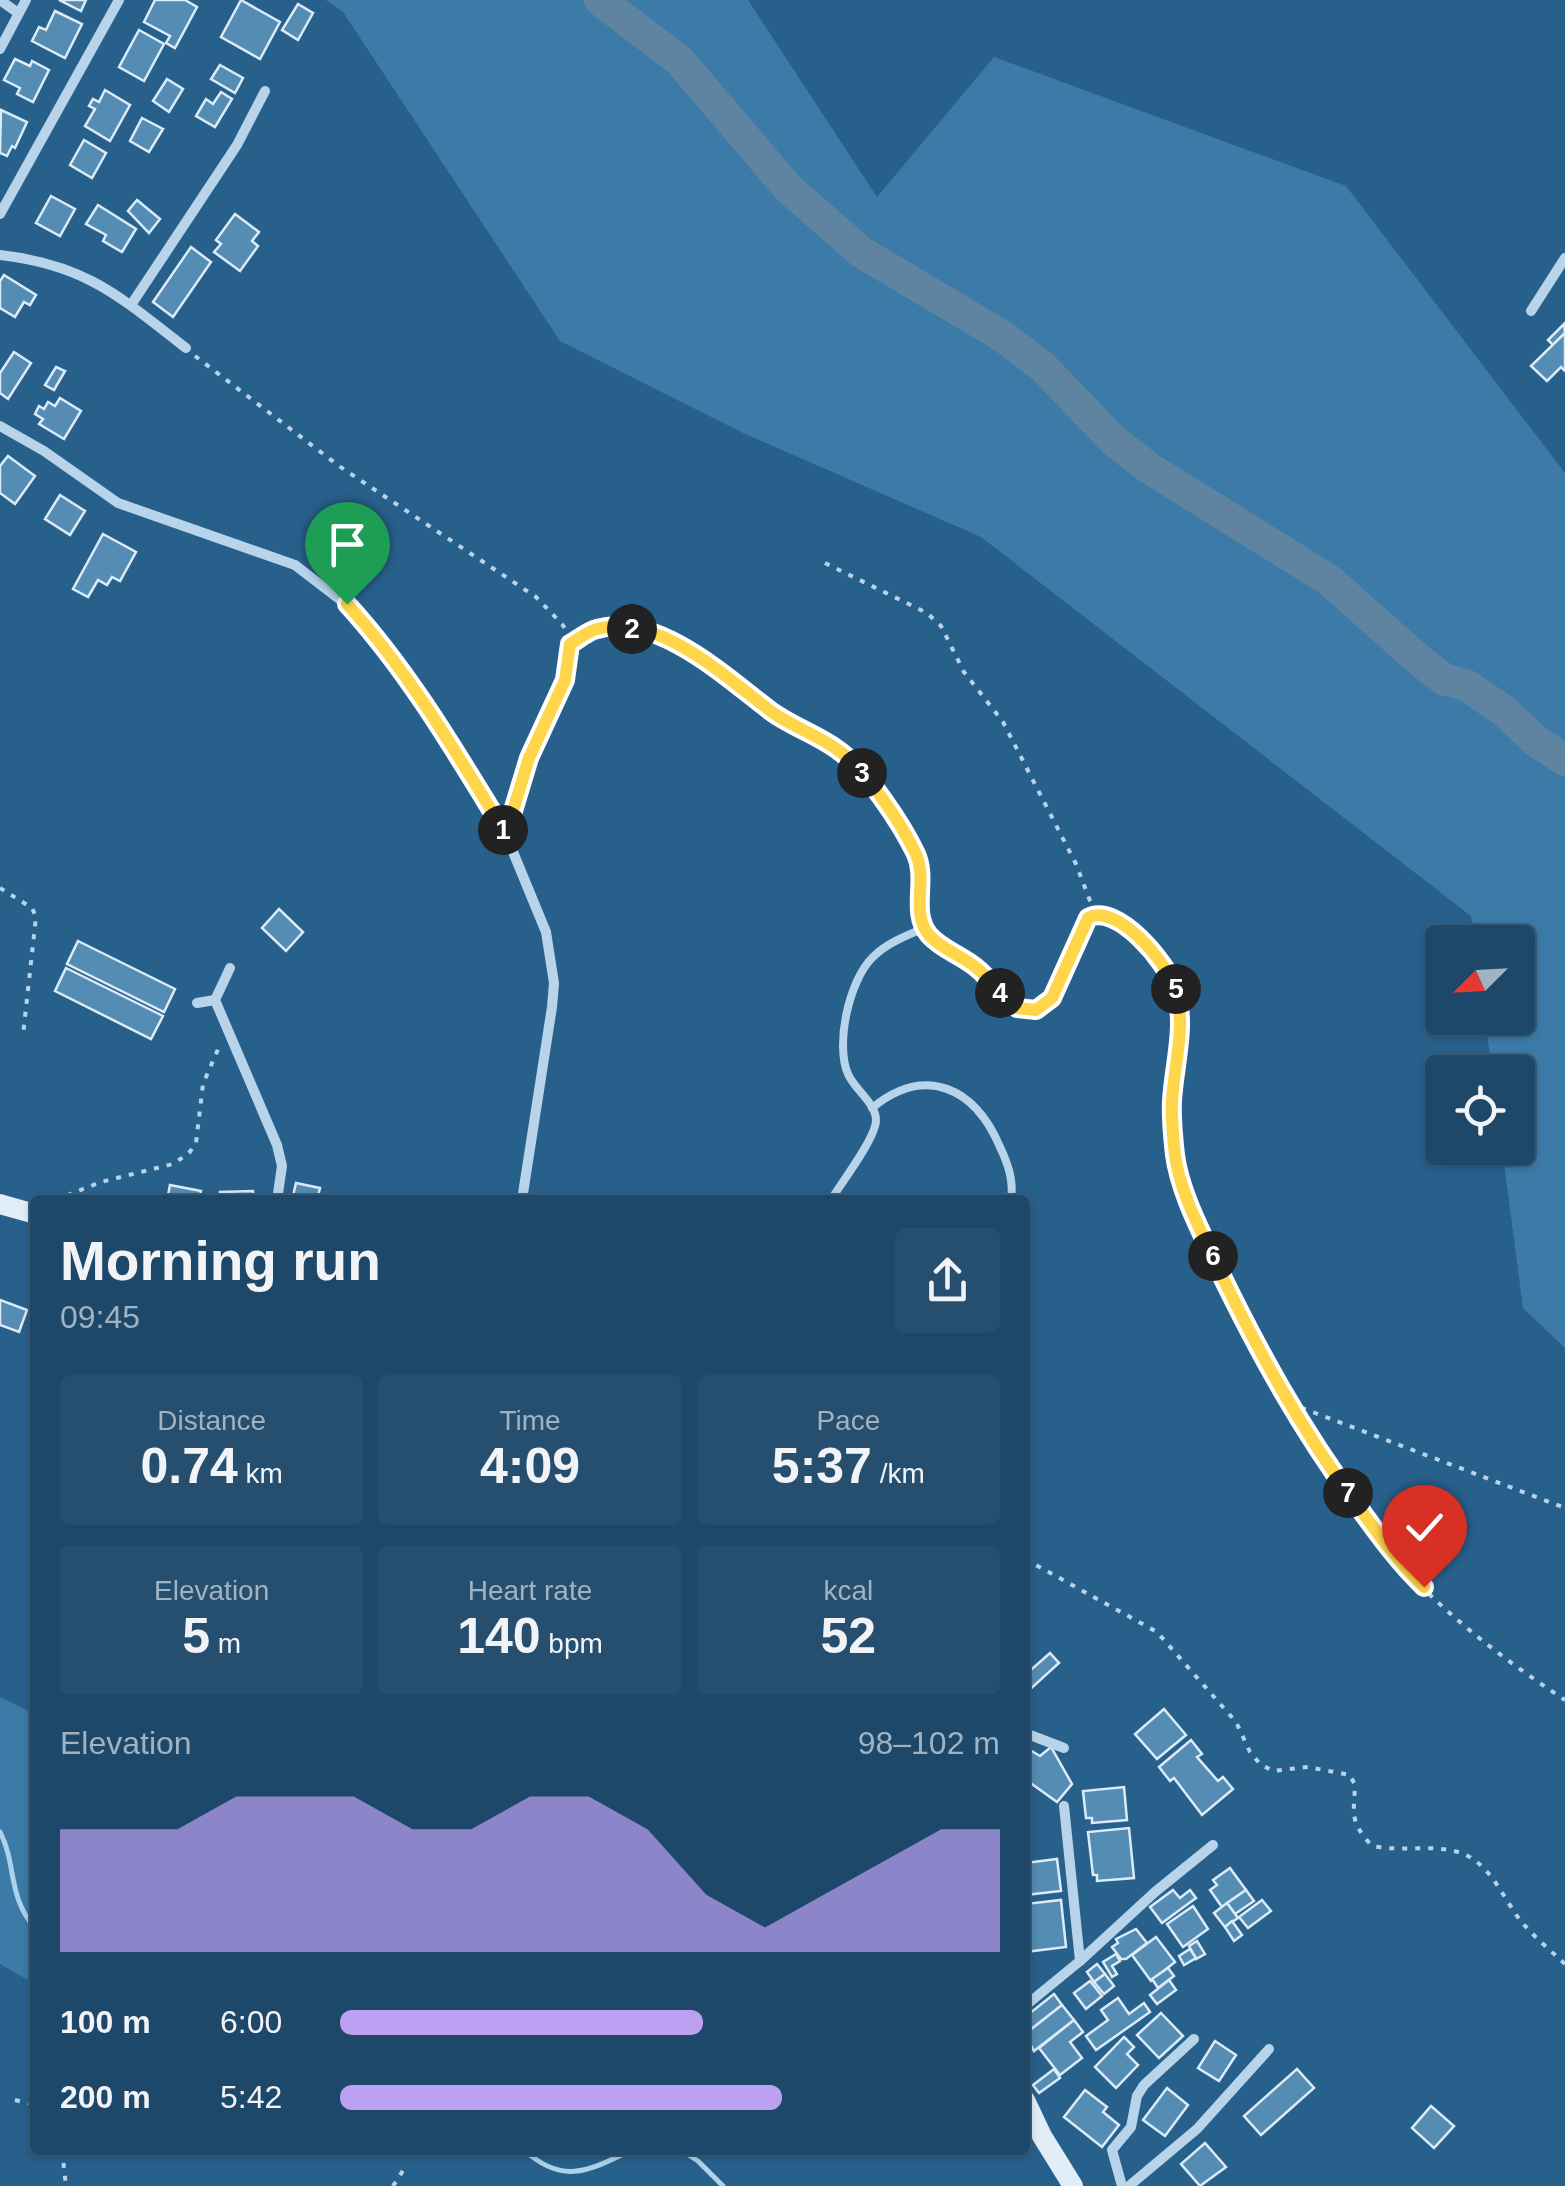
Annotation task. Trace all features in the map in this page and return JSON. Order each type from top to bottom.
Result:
[{"type":"street","points":[[0,0],[18,13]]},
{"type":"street","points":[[0,49],[26,0]]},
{"type":"street","points":[[0,214],[119,0]]},
{"type":"street","points":[[131,305],[237,144],[265,91]]},
{"type":"street","points":[[0,255],[57,264],[82,273],[186,348]]},
{"type":"street","points":[[1531,311],[1565,258]]},
{"type":"street","points":[[0,426],[118,503],[295,565],[321,582],[371,631],[506,834],[546,932],[554,983],[523,1195]]},
{"type":"street","points":[[230,968],[215,1000],[280,1154],[277,1195]]},
{"type":"street","points":[[197,1003],[215,1000]]},
{"type":"street","points":[[0,1204],[30,1213]]},
{"type":"street","points":[[1030,1736],[1064,1748]]},
{"type":"street","points":[[1064,1806],[1080,1961]]},
{"type":"street","points":[[1030,2002],[1154,1892],[1214,1845]]},
{"type":"street","points":[[1194,2039],[1148,2079],[1137,2096],[1131,2127],[1112,2150],[1125,2186],[1196,2129],[1269,2049]]},
{"type":"street","points":[[1030,2111],[1074,2186]]},
{"type":"lane","points":[[834,1195],[876,1120],[848,1075],[842,1034],[851,1000],[860,974],[872,958],[925,928]]},
{"type":"lane","points":[[872,1108],[904,1087],[922,1084],[966,1097],[984,1114],[996,1136],[1013,1187],[1012,1195]]},
{"type":"path","points":[[186,348],[338,466],[536,597],[562,624],[570,644],[565,680],[529,758],[506,834]]},
{"type":"path","points":[[825,563],[927,613],[940,626],[964,672],[1003,722],[1076,864],[1096,914]]},
{"type":"path","points":[[570,644],[594,629],[614,626],[655,635],[705,661],[783,720],[840,750],[862,773],[916,854],[922,881],[919,912],[925,928],[939,943],[981,971],[1007,1002],[1026,1011],[1036,1010],[1052,998],[1084,924],[1096,914],[1114,916],[1153,952],[1175,986],[1180,1009],[1172,1102],[1175,1159],[1206,1241],[1308,1439],[1401,1565],[1469,1632],[1565,1700]]},
{"type":"path","points":[[0,888],[32,908],[36,917],[23,1035]]},
{"type":"path","points":[[68,1195],[101,1182],[173,1164],[189,1154],[196,1143],[203,1084],[228,1030]]},
{"type":"path","points":[[1289,1403],[1565,1508]]},
{"type":"path","points":[[1030,1562],[1156,1632],[1236,1722],[1260,1764],[1273,1771],[1308,1767],[1350,1775],[1356,1785],[1351,1804],[1356,1824],[1372,1846],[1399,1850],[1436,1848],[1470,1857],[1483,1867],[1521,1921],[1565,1964]]},
{"type":"path","points":[[15,2100],[30,2104]]},
{"type":"path","points":[[63,2155],[66,2186]]},
{"type":"path","points":[[393,2186],[404,2169]]},
{"type":"shaded area","points":[[326,0],[748,0],[877,197],[994,57],[1346,186],[1565,473],[1565,1348],[1523,1308],[1504,1165],[1535,1165],[1535,1055],[1490,1055],[1487,1035],[1535,1035],[1535,925],[1472,925],[1471,916],[981,537],[743,433],[560,341],[343,12]]},
{"type":"shaded area","points":[[0,1697],[30,1712],[30,1981],[0,1964]]},
{"type":"building","points":[[59,0],[86,0],[81,11]]},
{"type":"building","points":[[155,0],[185,0],[197,7],[175,48],[166,43],[170,36],[144,22]]},
{"type":"building","points":[[241,0],[280,22],[260,59],[221,37]]},
{"type":"building","points":[[298,4],[313,13],[298,40],[282,30]]},
{"type":"building","points":[[55,11],[82,24],[65,58],[32,41],[39,27],[46,30]]},
{"type":"building","points":[[139,30],[164,44],[144,81],[119,67]]},
{"type":"building","points":[[15,59],[30,66],[32,61],[49,70],[33,102],[17,94],[20,88],[4,80]]},
{"type":"building","points":[[220,65],[243,78],[235,93],[211,79]]},
{"type":"building","points":[[167,79],[183,89],[169,112],[153,101]]},
{"type":"building","points":[[105,90],[130,105],[110,141],[85,126],[95,109],[89,106],[93,99],[99,102]]},
{"type":"building","points":[[221,92],[232,99],[215,127],[196,116],[206,99],[213,104]]},
{"type":"building","points":[[1,110],[27,122],[7,156],[0,153]]},
{"type":"building","points":[[142,118],[163,129],[149,152],[130,141]]},
{"type":"building","points":[[84,140],[106,153],[92,178],[70,165]]},
{"type":"building","points":[[51,196],[75,209],[60,236],[36,223]]},
{"type":"building","points":[[137,200],[160,219],[149,233],[128,211]]},
{"type":"building","points":[[98,205],[136,229],[122,252],[103,241],[106,235],[86,224]]},
{"type":"building","points":[[235,214],[259,232],[252,241],[258,246],[240,271],[214,252],[221,244],[216,240]]},
{"type":"building","points":[[191,247],[211,262],[173,317],[153,302]]},
{"type":"building","points":[[4,275],[36,295],[30,305],[24,302],[15,317],[0,308],[0,281]]},
{"type":"building","points":[[1564,324],[1565,333],[1553,345],[1548,340]]},
{"type":"building","points":[[1565,333],[1565,371],[1561,367],[1547,381],[1531,366]]},
{"type":"building","points":[[14,352],[31,363],[8,399],[0,393],[0,373]]},
{"type":"building","points":[[56,367],[65,371],[54,390],[45,385]]},
{"type":"building","points":[[60,398],[81,411],[64,439],[39,424],[43,419],[35,414],[39,406],[44,409],[48,402],[55,406]]},
{"type":"building","points":[[8,456],[35,476],[15,504],[0,493],[0,466]]},
{"type":"building","points":[[60,495],[85,511],[70,535],[45,519]]},
{"type":"building","points":[[103,534],[136,552],[120,581],[112,577],[107,585],[98,580],[88,597],[73,589]]},
{"type":"building","points":[[279,909],[303,932],[286,951],[262,928]]},
{"type":"building","points":[[78,941],[175,989],[164,1012],[67,964]]},
{"type":"building","points":[[66,968],[163,1016],[151,1039],[55,991]]},
{"type":"building","points":[[296,1183],[320,1188],[318,1195],[293,1195]]},
{"type":"building","points":[[170,1185],[201,1191],[200,1195],[168,1195]]},
{"type":"building","points":[[253,1191],[253,1195],[220,1195]]},
{"type":"building","points":[[0,1300],[27,1310],[19,1332],[0,1325]]},
{"type":"building","points":[[1050,1653],[1059,1663],[1030,1689],[1030,1671]]},
{"type":"building","points":[[1164,1709],[1186,1735],[1157,1759],[1135,1734]]},
{"type":"building","points":[[1191,1740],[1202,1754],[1197,1757],[1218,1781],[1223,1777],[1233,1789],[1202,1815],[1174,1778],[1170,1781],[1159,1767]]},
{"type":"building","points":[[1051,1747],[1072,1784],[1057,1802],[1030,1783],[1030,1750],[1040,1756]]},
{"type":"building","points":[[1124,1787],[1127,1820],[1092,1823],[1092,1818],[1086,1818],[1083,1791]]},
{"type":"building","points":[[1129,1828],[1134,1878],[1097,1881],[1088,1832]]},
{"type":"building","points":[[1057,1859],[1061,1891],[1030,1894],[1030,1862]]},
{"type":"building","points":[[1230,1868],[1246,1890],[1222,1907],[1210,1890],[1217,1885],[1213,1880]]},
{"type":"building","points":[[1173,1890],[1180,1898],[1190,1890],[1196,1898],[1162,1923],[1150,1907]]},
{"type":"building","points":[[1246,1890],[1254,1901],[1235,1914],[1227,1903]]},
{"type":"building","points":[[1061,1900],[1066,1947],[1030,1951],[1030,1903]]},
{"type":"building","points":[[1262,1900],[1271,1911],[1248,1928],[1239,1917]]},
{"type":"building","points":[[1227,1903],[1238,1918],[1225,1927],[1214,1913]]},
{"type":"building","points":[[1193,1906],[1208,1929],[1183,1947],[1167,1924]]},
{"type":"building","points":[[1232,1921],[1242,1935],[1234,1941],[1225,1927]]},
{"type":"building","points":[[1136,1929],[1147,1943],[1121,1959],[1112,1947],[1118,1943],[1116,1939]]},
{"type":"building","points":[[1156,1937],[1175,1962],[1151,1981],[1132,1955]]},
{"type":"building","points":[[1197,1941],[1205,1954],[1196,1959],[1189,1946]]},
{"type":"building","points":[[1190,1949],[1196,1958],[1184,1965],[1179,1956]]},
{"type":"building","points":[[1116,1954],[1120,1961],[1112,1966],[1117,1974],[1112,1977],[1103,1962]]},
{"type":"building","points":[[1097,1964],[1105,1974],[1094,1982],[1087,1972]]},
{"type":"building","points":[[1168,1968],[1174,1976],[1158,1988],[1152,1979]]},
{"type":"building","points":[[1105,1974],[1114,1986],[1104,1994],[1094,1982]]},
{"type":"building","points":[[1169,1980],[1176,1990],[1157,2004],[1150,1995]]},
{"type":"building","points":[[1090,1981],[1102,1996],[1086,2009],[1074,1993]]},
{"type":"building","points":[[1054,1994],[1062,2005],[1030,2030],[1030,2013]]},
{"type":"building","points":[[1118,1998],[1129,2014],[1144,2003],[1150,2012],[1096,2050],[1086,2036],[1108,2020],[1101,2010]]},
{"type":"building","points":[[1062,2005],[1074,2020],[1034,2051],[1030,2030]]},
{"type":"building","points":[[1161,2013],[1183,2036],[1159,2058],[1137,2035]]},
{"type":"building","points":[[1074,2020],[1083,2032],[1070,2042],[1082,2058],[1060,2075],[1039,2048]]},
{"type":"building","points":[[1124,2037],[1134,2047],[1127,2054],[1138,2065],[1116,2088],[1095,2067]]},
{"type":"building","points":[[1215,2041],[1236,2055],[1219,2081],[1198,2068]]},
{"type":"building","points":[[1054,2069],[1060,2078],[1039,2093],[1033,2085]]},
{"type":"building","points":[[1297,2069],[1314,2088],[1261,2135],[1244,2116]]},
{"type":"building","points":[[1167,2088],[1188,2105],[1165,2136],[1143,2120]]},
{"type":"building","points":[[1085,2090],[1107,2107],[1103,2112],[1119,2125],[1102,2147],[1064,2117]]},
{"type":"building","points":[[1431,2106],[1454,2126],[1434,2148],[1412,2128]]},
{"type":"building","points":[[1205,2143],[1226,2167],[1200,2186],[1181,2164]]},
{"type":"waterway","points":[[600,0],[679,60],[788,188],[861,252],[1004,337],[1043,367],[1114,441],[1149,468],[1329,580],[1445,680],[1466,685],[1565,760]]},
{"type":"waterway","points":[[0,1832],[20,1904],[30,1921]]},
{"type":"waterway","points":[[530,2155],[565,2171],[590,2168],[622,2155]]},
{"type":"waterway","points":[[689,2155],[723,2186]]},
{"type":"route","points":[[347,604],[422,704],[506,834],[529,758],[565,680],[570,644],[594,629],[634,629],[655,635],[705,661],[783,720],[840,750],[862,773],[916,854],[922,881],[920,921],[939,943],[981,971],[1007,1002],[1026,1011],[1036,1010],[1052,998],[1088,918],[1103,913],[1114,916],[1133,933],[1153,952],[1175,986],[1180,1009],[1172,1102],[1175,1159],[1206,1241],[1236,1306],[1308,1439],[1401,1565],[1424,1587]]}]
